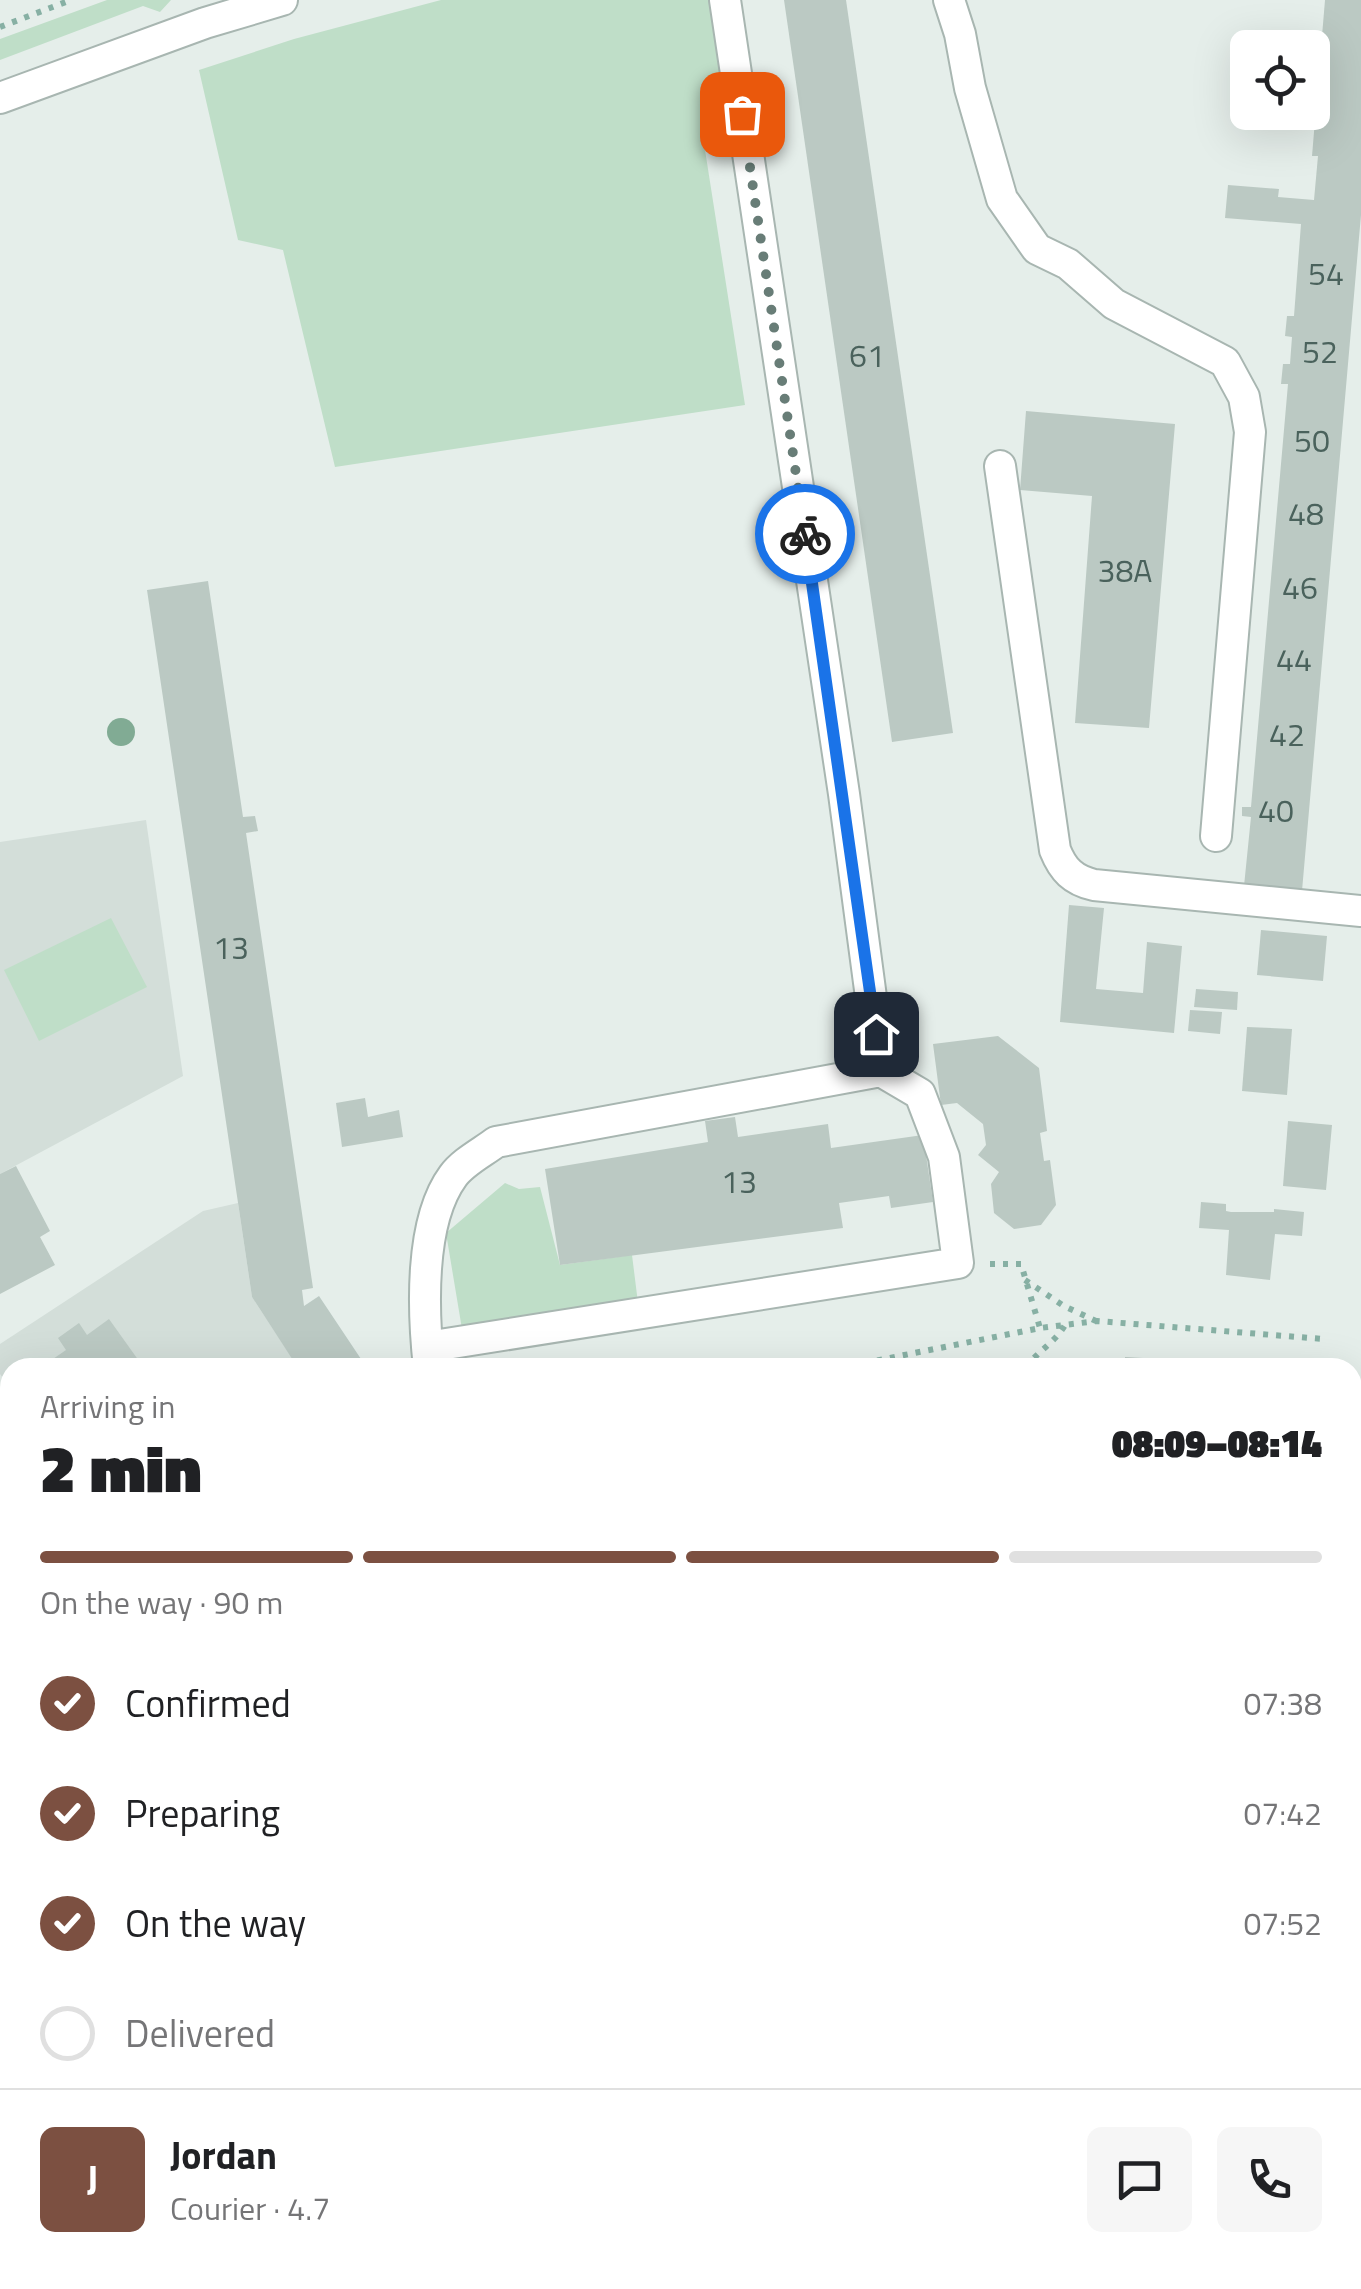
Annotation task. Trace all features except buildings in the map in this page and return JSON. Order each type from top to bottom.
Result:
[{"type":"street","points":[[0,98],[202,12],[282,0]]},
{"type":"street","points":[[724,0],[844,794],[876,1034]]},
{"type":"street","points":[[949,0],[1002,198],[1037,249],[1068,264],[1114,304],[1225,362],[1244,397],[1250,432],[1216,836]]},
{"type":"street","points":[[1000,466],[1055,850],[1066,871],[1079,881],[1094,884],[1361,911]]},
{"type":"street","points":[[882,1071],[920,1094],[944,1157],[958,1263],[428,1357],[424,1274],[438,1207],[454,1174],[496,1142],[882,1071]]},
{"type":"path","points":[[0,27],[70,0]]},
{"type":"path","points":[[958,1263],[1020,1264],[1040,1328]]},
{"type":"path","points":[[1024,1279],[1064,1306],[1097,1321]]},
{"type":"path","points":[[889,1358],[1040,1328],[1097,1321],[1323,1340]]},
{"type":"path","points":[[1033,1358],[1054,1343],[1065,1325]]},
{"type":"shaded area","points":[[146,820],[183,1076],[0,1174],[0,842]]},
{"type":"shaded area","points":[[238,1203],[252,1297],[292,1358],[0,1358],[0,1344],[203,1211]]},
{"type":"green space","points":[[107,0],[171,0],[160,12],[143,6],[0,60],[0,39]]},
{"type":"green space","points":[[441,0],[709,0],[731,145],[705,150],[745,405],[335,467],[283,250],[238,240],[199,70],[294,39]]},
{"type":"green space","points":[[111,918],[147,987],[39,1041],[4,970]]},
{"type":"green space","points":[[505,1183],[519,1189],[540,1187],[560,1265],[632,1255],[638,1303],[462,1329],[446,1233]]},
{"type":"way so far","points":[[742,114],[805,534]]},
{"type":"route","points":[[805,534],[876,1034]]}]
